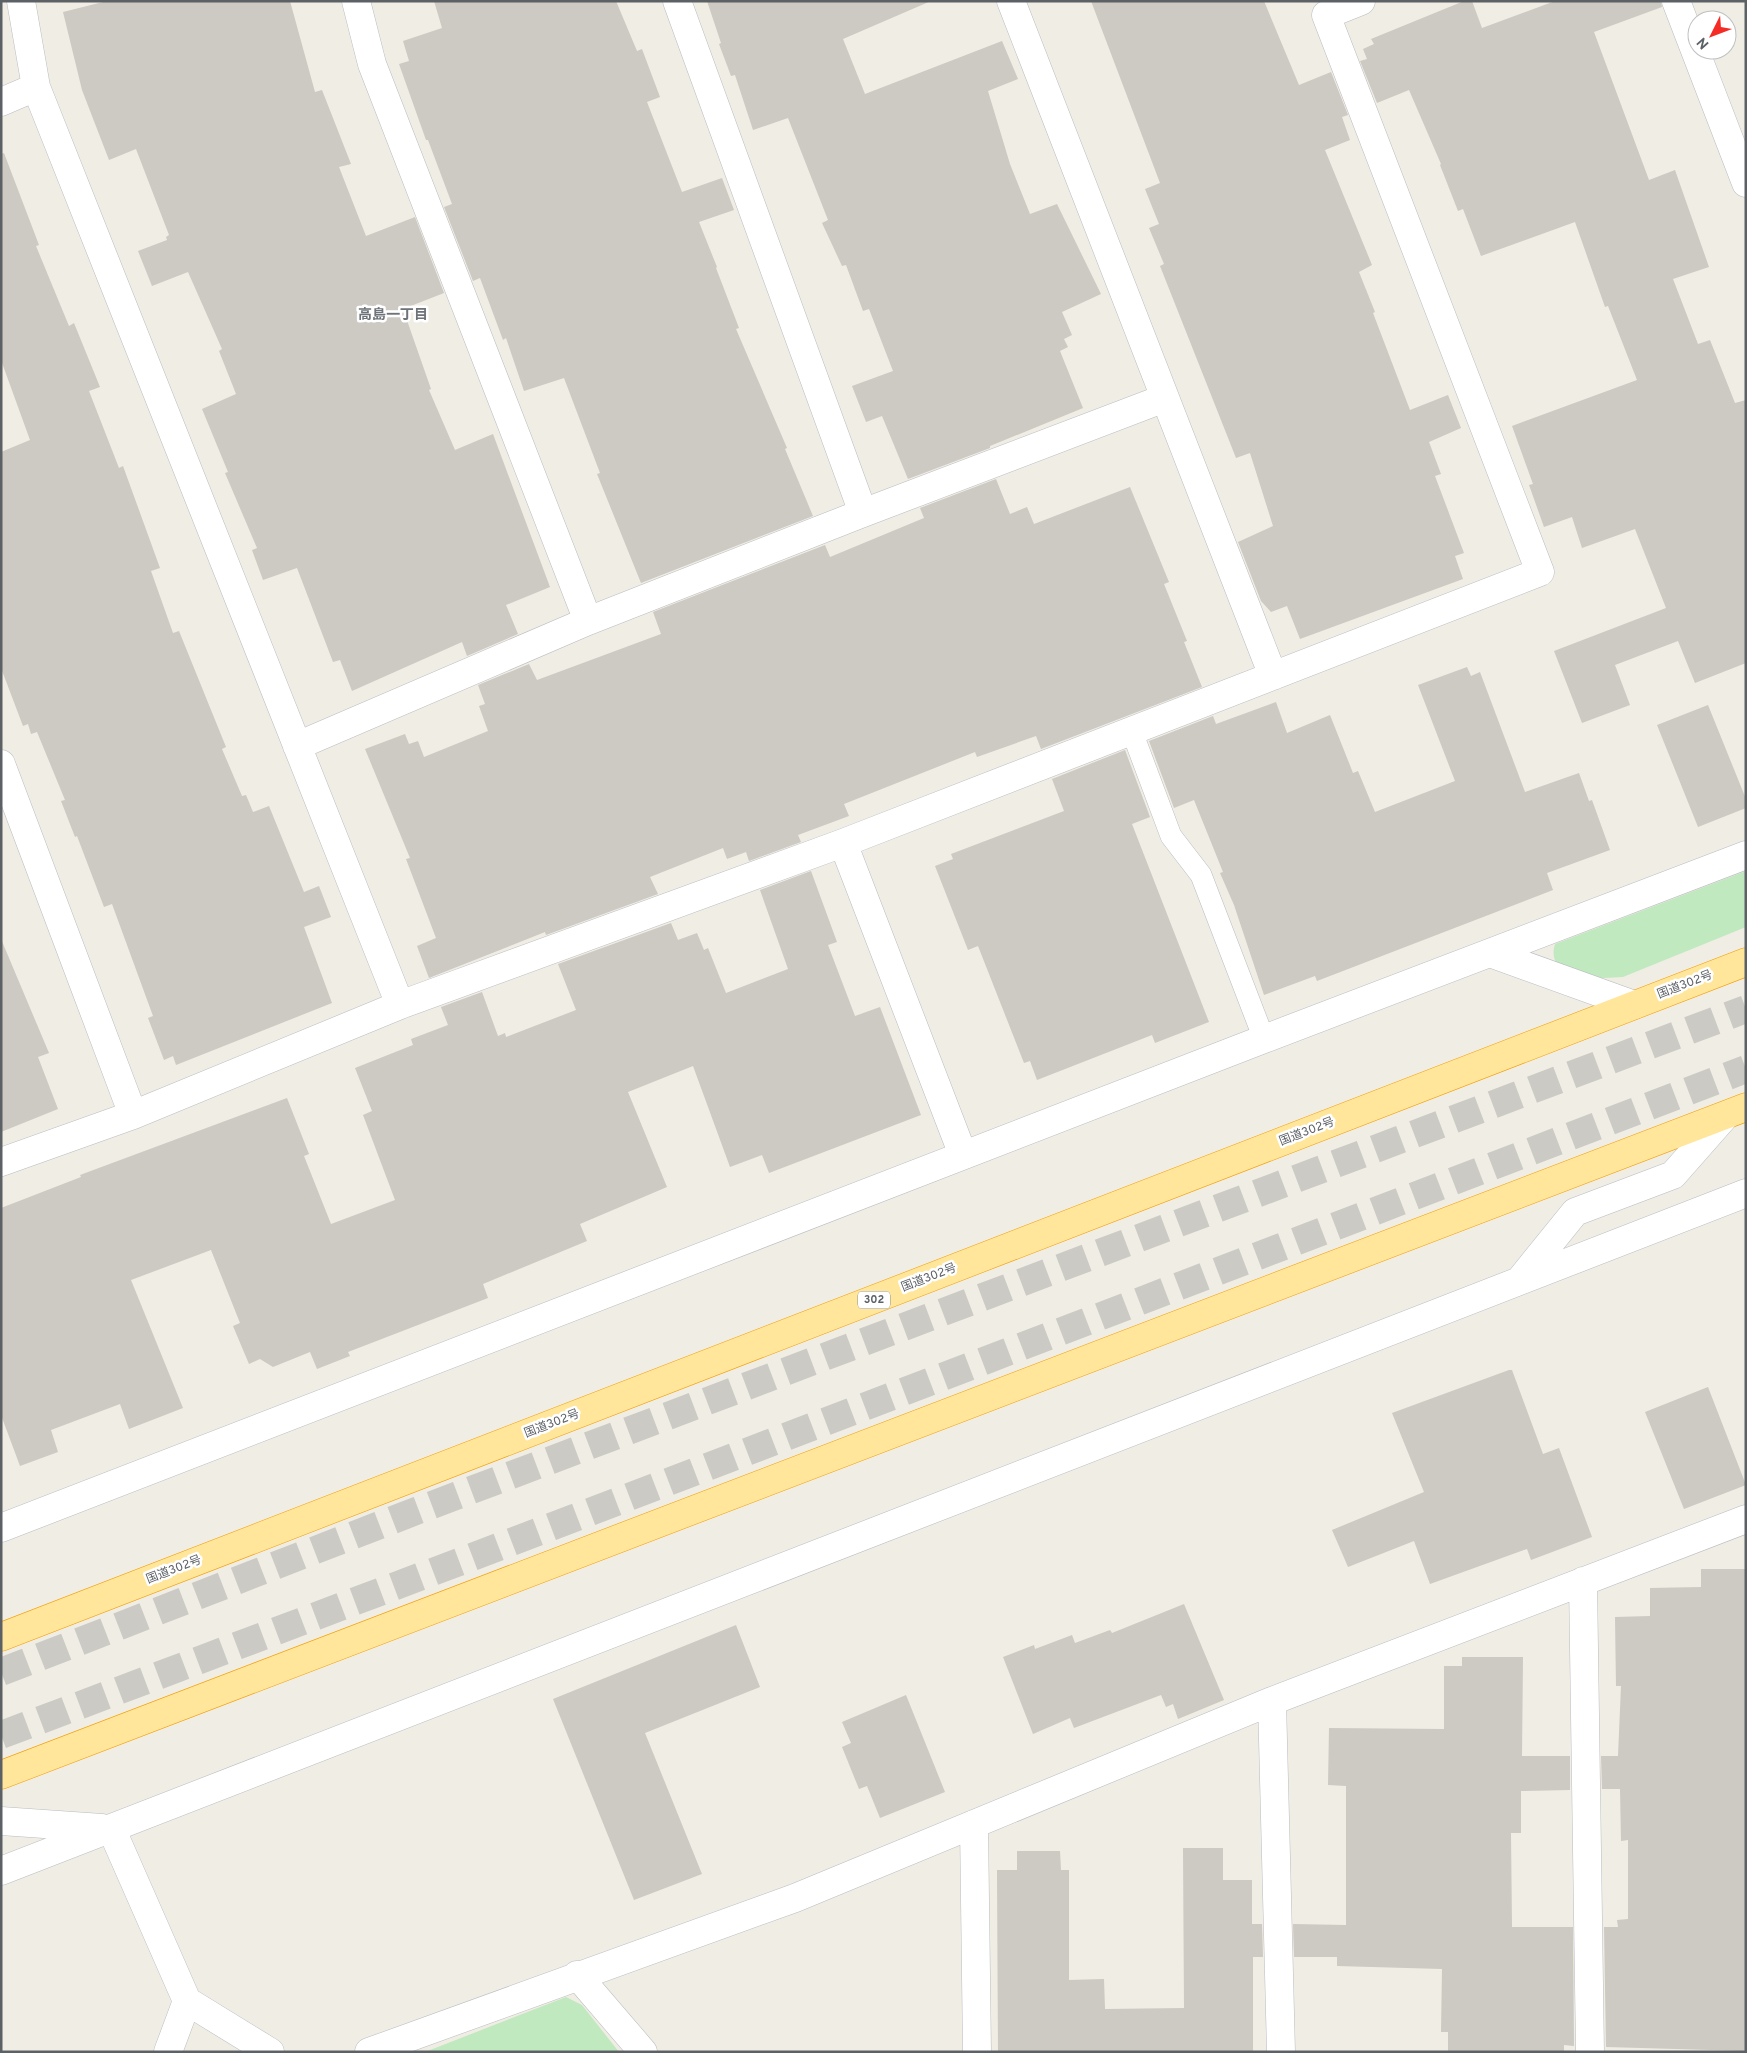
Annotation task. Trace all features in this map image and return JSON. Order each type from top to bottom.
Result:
[{"type":"highway","name":"国道302号","points":[[1,1637],[1746,962]]},
{"type":"highway","points":[[1,1775],[1735,1111]]},
{"type":"street","points":[[20,1],[36,87],[400,1005]]},
{"type":"street","points":[[356,1],[372,64],[588,621]]},
{"type":"street","points":[[677,1],[863,512]]},
{"type":"street","points":[[1011,1],[1273,676]]},
{"type":"street","points":[[1,1162],[134,1115],[400,1005],[843,843],[1131,729],[1540,572],[1324,8],[1361,1]]},
{"type":"street","points":[[1676,1],[1746,183]]},
{"type":"street","points":[[1,102],[36,87]]},
{"type":"street","points":[[297,746],[588,621],[863,512],[1165,398]]},
{"type":"street","points":[[1,764],[134,1115]]},
{"type":"street","points":[[843,843],[964,1155]]},
{"type":"street","points":[[1,1528],[1264,1039],[1746,855]]},
{"type":"street","points":[[1490,953],[1634,1005]]},
{"type":"street","points":[[1519,1281],[1575,1212],[1673,1175],[1735,1111]]},
{"type":"street","points":[[1,1871],[1170,1415],[1746,1193]]},
{"type":"street","points":[[369,2052],[577,1975],[795,1898],[1272,1701],[1746,1519]]},
{"type":"street","points":[[1583,1581],[1590,2052]]},
{"type":"street","points":[[1272,1701],[1280,2052]]},
{"type":"street","points":[[1,1821],[111,1828]]},
{"type":"street","points":[[974,1824],[977,2052]]},
{"type":"street","points":[[111,1828],[187,2001],[270,2052]]},
{"type":"street","points":[[577,1975],[643,2052]]},
{"type":"street","points":[[168,2052],[187,2001]]},
{"type":"lane","points":[[1131,729],[1171,836],[1202,875],[1264,1039]]},
{"type":"green space","points":[[1746,871],[1746,927],[1623,977],[1601,978],[1576,975],[1558,965],[1554,956],[1555,944]]},
{"type":"green space","points":[[566,1997],[582,2005],[619,2052],[425,2052]]},
{"type":"building","points":[[107,1],[290,1],[315,92],[322,90],[351,164],[339,167],[366,236],[415,217],[444,293],[403,309],[431,389],[429,390],[455,450],[493,434],[550,587],[506,605],[518,634],[467,656],[462,642],[352,691],[340,660],[333,662],[297,568],[263,580],[252,550],[257,548],[225,473],[228,472],[202,409],[236,394],[219,351],[222,349],[188,272],[152,286],[138,251],[167,240],[166,237],[169,235],[136,149],[109,160],[82,90],[63,12]]},
{"type":"building","points":[[434,1],[616,1],[637,51],[642,49],[660,97],[647,102],[682,192],[722,178],[734,210],[699,222],[739,328],[736,329],[787,448],[785,449],[813,516],[641,583],[597,474],[600,473],[564,378],[524,391],[506,338],[503,340],[480,278],[473,281],[444,207],[452,204],[428,140],[426,140],[399,64],[409,61],[403,41],[442,28]]},
{"type":"building","points":[[707,1],[931,1],[843,39],[865,94],[1002,41],[1018,79],[988,91],[1010,164],[1030,214],[1057,204],[1101,294],[1062,312],[1072,335],[1064,339],[1068,347],[1060,351],[1083,408],[990,446],[990,448],[908,479],[882,416],[866,422],[852,386],[893,371],[869,309],[863,311],[846,265],[842,266],[822,223],[828,220],[788,118],[753,130],[735,75],[731,76],[719,44],[721,43]]},
{"type":"building","points":[[1091,1],[1264,1],[1299,85],[1331,72],[1348,115],[1342,117],[1350,140],[1325,150],[1372,265],[1359,272],[1375,312],[1373,313],[1410,410],[1448,395],[1461,428],[1429,442],[1441,474],[1435,476],[1464,553],[1455,556],[1463,579],[1300,639],[1287,606],[1271,612],[1261,601],[1238,542],[1273,526],[1250,453],[1236,458],[1160,266],[1164,264],[1149,228],[1159,224],[1145,189],[1160,183]]},
{"type":"building","points":[[1464,1],[1472,1],[1482,28],[1555,1],[1661,1],[1662,7],[1594,32],[1649,180],[1675,170],[1709,267],[1673,279],[1698,344],[1710,340],[1735,403],[1746,400],[1746,663],[1695,683],[1678,641],[1615,665],[1630,705],[1582,723],[1554,651],[1666,608],[1635,529],[1582,548],[1572,517],[1544,527],[1529,485],[1533,484],[1512,426],[1637,380],[1608,306],[1605,307],[1575,222],[1481,256],[1463,209],[1458,211],[1441,164],[1409,90],[1377,103],[1360,61],[1367,59],[1363,49],[1374,44],[1371,39]]},
{"type":"building","points":[[4,153],[39,245],[36,246],[69,326],[74,323],[100,387],[89,391],[119,468],[123,466],[160,568],[151,571],[173,633],[179,631],[226,747],[222,749],[242,796],[246,795],[253,812],[269,806],[304,892],[319,886],[331,917],[304,927],[332,1003],[176,1065],[173,1056],[164,1060],[148,1018],[153,1016],[112,904],[104,907],[77,836],[75,837],[61,801],[65,800],[37,732],[31,734],[28,724],[23,726],[1,668],[1,452],[30,440],[1,360],[1,154]]},
{"type":"building","points":[[996,479],[1010,514],[1027,507],[1034,524],[1130,487],[1169,582],[1164,584],[1187,641],[1184,642],[1202,687],[1041,749],[1036,736],[977,757],[975,752],[844,804],[849,816],[798,835],[801,842],[749,861],[746,852],[727,859],[723,848],[650,877],[658,894],[546,935],[545,932],[429,978],[417,946],[436,938],[406,859],[410,858],[365,749],[405,734],[409,744],[418,741],[424,757],[488,731],[479,706],[485,704],[478,685],[529,664],[537,680],[661,634],[653,612],[825,545],[830,557],[924,518],[920,508]]},
{"type":"building","points":[[1467,667],[1471,676],[1480,672],[1525,792],[1579,773],[1589,801],[1592,800],[1610,850],[1547,873],[1553,890],[1317,981],[1315,976],[1264,995],[1234,905],[1220,873],[1223,872],[1194,800],[1174,808],[1149,741],[1213,716],[1216,724],[1276,702],[1287,733],[1330,715],[1353,773],[1358,771],[1375,812],[1455,781],[1418,685]]},
{"type":"building","points":[[1708,705],[1746,799],[1746,808],[1698,827],[1657,725]]},
{"type":"building","points":[[1125,750],[1150,817],[1132,824],[1209,1022],[1155,1043],[1152,1035],[1037,1080],[1030,1061],[1024,1063],[978,946],[968,950],[935,866],[953,859],[951,854],[1064,811],[1052,779]]},
{"type":"building","points":[[811,871],[837,942],[828,945],[855,1016],[880,1007],[921,1115],[769,1173],[762,1155],[730,1167],[693,1066],[628,1092],[667,1187],[580,1224],[587,1241],[483,1284],[488,1298],[348,1352],[350,1356],[317,1369],[310,1352],[273,1367],[260,1359],[249,1364],[233,1326],[240,1323],[211,1250],[131,1280],[183,1408],[129,1429],[120,1404],[51,1430],[58,1452],[20,1466],[1,1415],[1,1208],[81,1177],[80,1175],[287,1098],[309,1154],[304,1156],[331,1224],[395,1200],[363,1115],[372,1111],[355,1068],[413,1045],[411,1039],[448,1025],[441,1007],[482,992],[498,1036],[505,1033],[506,1037],[576,1010],[558,964],[671,923],[678,940],[697,933],[704,950],[708,948],[726,993],[788,969],[760,890]]},
{"type":"building","points":[[1,939],[49,1053],[38,1057],[58,1109],[1,1132]]},
{"type":"building","points":[[1512,1370],[1543,1454],[1559,1448],[1592,1537],[1531,1560],[1527,1549],[1430,1584],[1414,1541],[1348,1567],[1332,1530],[1424,1492],[1392,1413]]},
{"type":"building","points":[[1708,1387],[1746,1485],[1684,1509],[1645,1412]]},
{"type":"building","points":[[1701,1569],[1746,1569],[1746,2051],[1606,2047],[1604,1927],[1618,1927],[1617,1920],[1628,1919],[1628,1840],[1621,1841],[1620,1789],[1602,1789],[1601,1756],[1618,1756],[1621,1686],[1616,1686],[1615,1617],[1650,1616],[1650,1588],[1701,1587]]},
{"type":"building","points":[[1184,1604],[1224,1700],[1178,1719],[1173,1704],[1166,1707],[1161,1695],[1074,1728],[1070,1718],[1033,1734],[1003,1657],[1034,1645],[1035,1649],[1072,1635],[1075,1643],[1110,1630],[1112,1633]]},
{"type":"building","points":[[736,1625],[760,1687],[645,1733],[702,1874],[634,1900],[553,1699]]},
{"type":"building","points":[[1462,1657],[1523,1657],[1522,1756],[1570,1756],[1570,1790],[1521,1791],[1521,1833],[1511,1833],[1512,1927],[1573,1927],[1574,2046],[1564,2045],[1564,2052],[1448,2052],[1448,2032],[1441,2032],[1442,1969],[1337,1966],[1337,1957],[1294,1957],[1293,1924],[1346,1925],[1346,1786],[1328,1785],[1329,1728],[1444,1729],[1444,1666],[1462,1666]]},
{"type":"building","points":[[906,1695],[945,1792],[880,1818],[867,1786],[859,1789],[842,1747],[851,1743],[842,1722]]},
{"type":"building","points":[[1183,1848],[1223,1848],[1223,1880],[1252,1880],[1252,1924],[1262,1924],[1263,1957],[1253,1957],[1253,2052],[998,2052],[997,1870],[1017,1870],[1017,1851],[1060,1851],[1061,1870],[1069,1870],[1069,1980],[1104,1979],[1105,2009],[1184,2008]]},
{"type":"tunnel","points":[[1,1672],[416,1511],[1746,1009]]},
{"type":"tunnel","points":[[1,1735],[467,1559],[1746,1069]]},
{"type":"district","name":"高島一丁目","points":[[393,315]]}]
